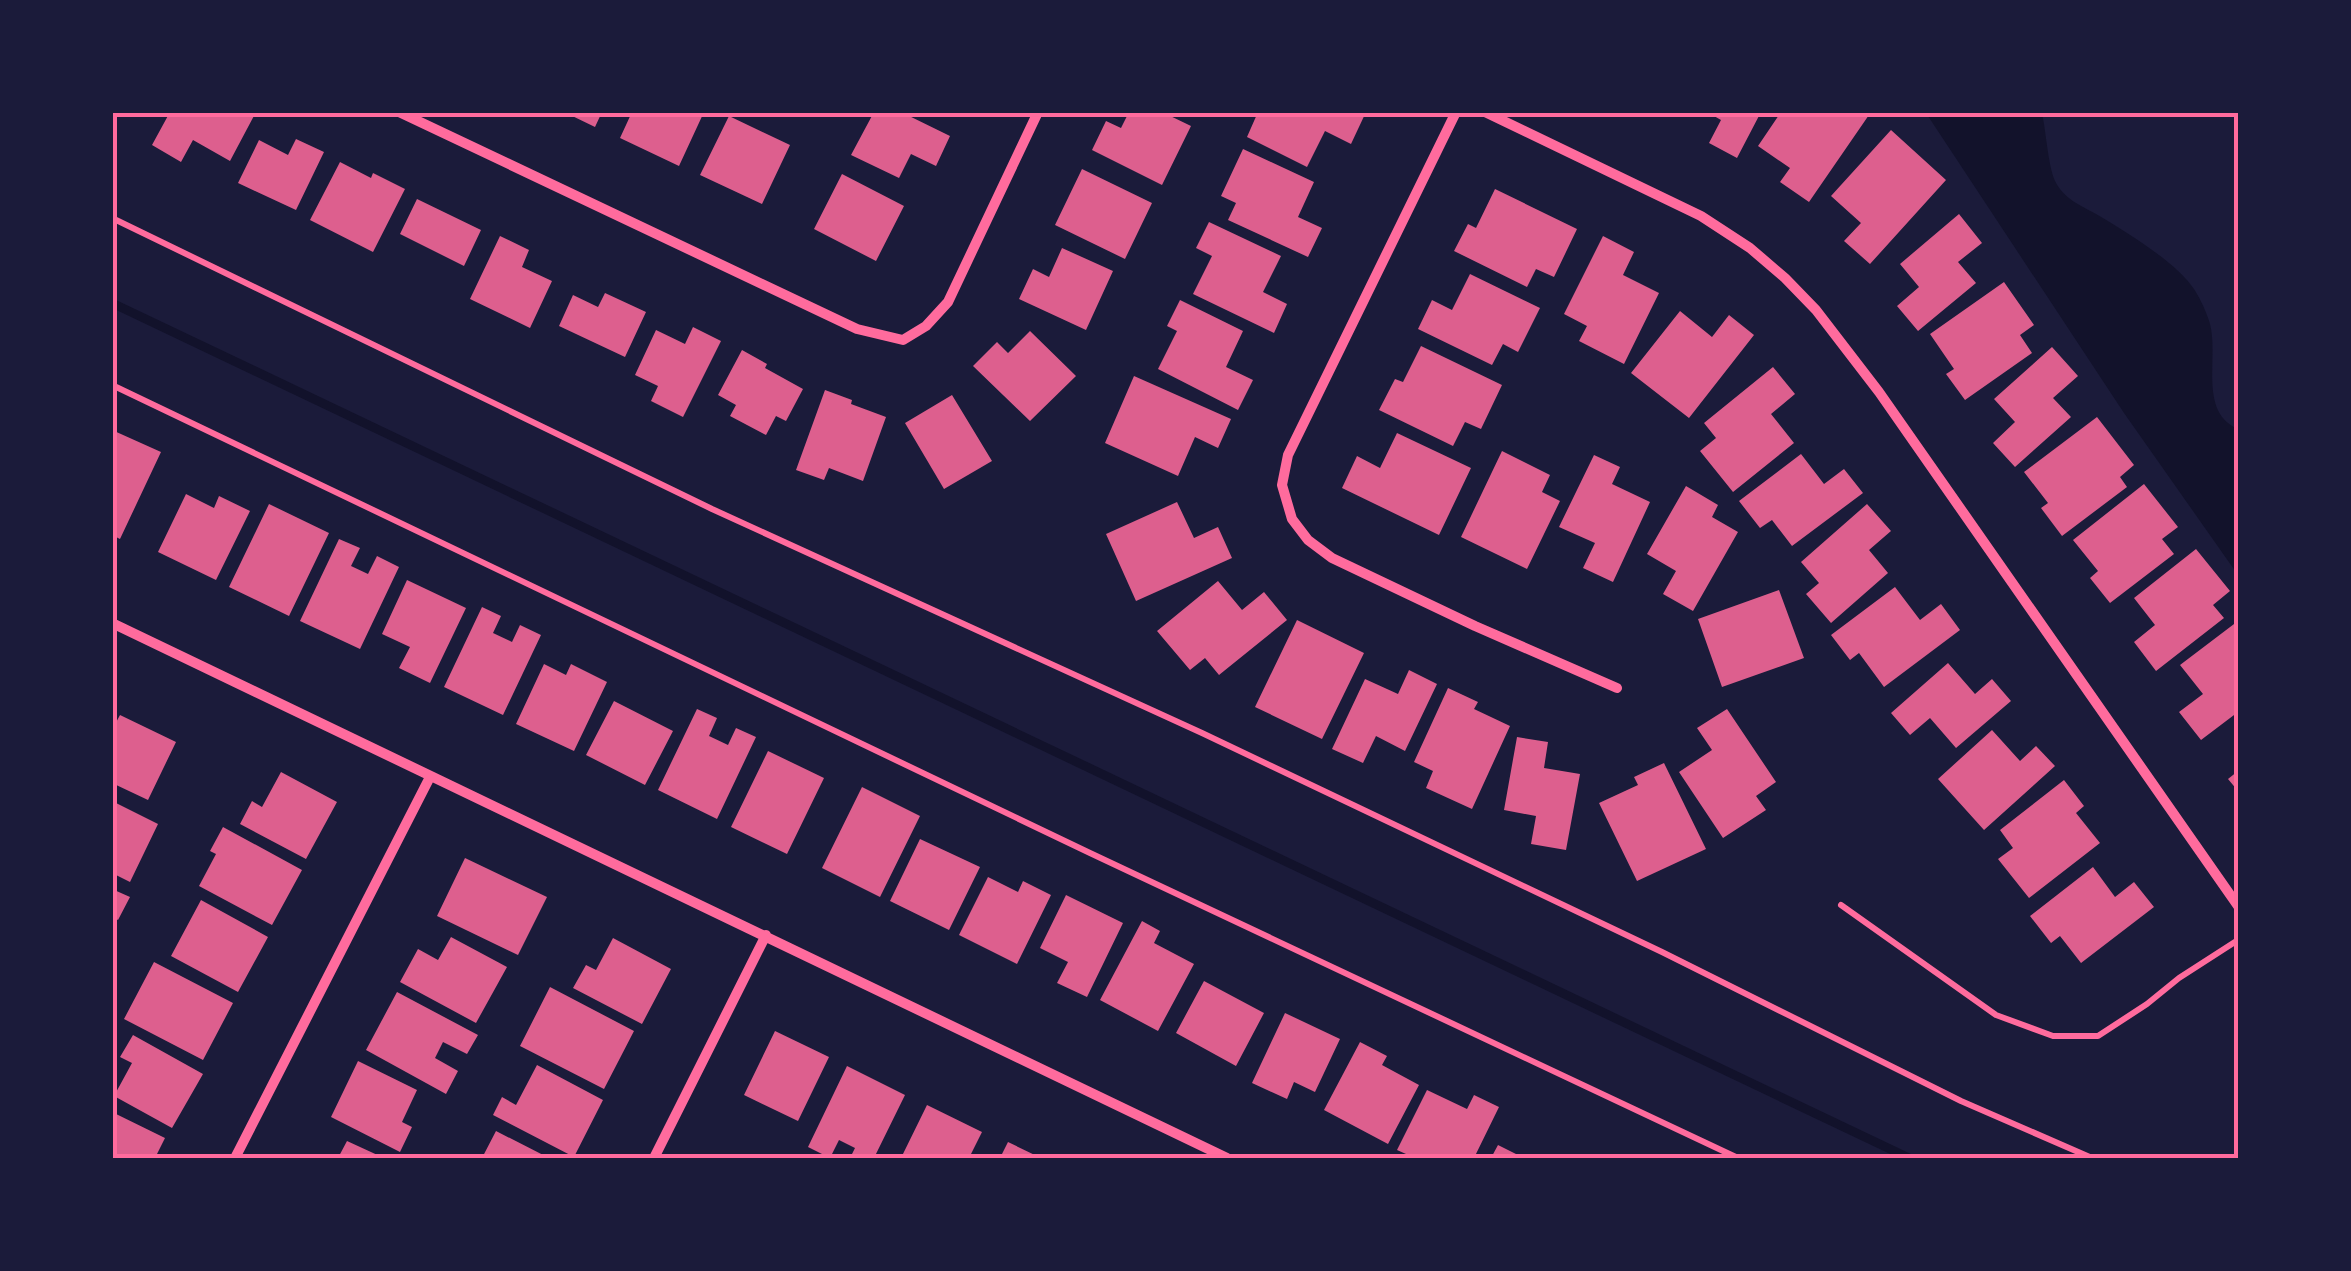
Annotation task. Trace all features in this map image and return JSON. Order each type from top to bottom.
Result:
[{"type":"street","points":[[399,112],[857,330],[903,340],[926,326],[948,302],[1038,112]]},
{"type":"street","points":[[1456,112],[1288,455],[1282,486],[1292,519],[1308,540],[1332,558],[1617,688]]},
{"type":"street","points":[[1485,112],[1701,216],[1750,248],[1786,278],[1880,392],[2238,906]]},
{"type":"street","points":[[112,623],[1228,1158]]},
{"type":"street","points":[[235,1158],[430,777]]},
{"type":"street","points":[[654,1158],[766,935]]},
{"type":"lane","points":[[112,218],[712,509],[1202,733],[1645,944],[1961,1101],[2092,1158]]},
{"type":"lane","points":[[112,385],[1738,1158]]},
{"type":"lane","points":[[1842,905],[1996,1015],[2054,1036],[2098,1036],[2238,940]]},
{"type":"shaded area","points":[[1926,113],[2042,113],[2053,174],[2063,192],[2149,248],[2194,289],[2210,324],[2212,383],[2218,410],[2238,429],[2238,575],[2124,413]]},
{"type":"building","points":[[170,112],[256,112],[230,161],[193,140],[181,162],[152,145]]},
{"type":"building","points":[[564,112],[602,112],[595,127]]},
{"type":"building","points":[[632,112],[704,112],[679,166],[620,138]]},
{"type":"building","points":[[874,112],[901,112],[950,136],[936,166],[911,154],[899,178],[851,155]]},
{"type":"building","points":[[1129,112],[1162,112],[1191,126],[1162,185],[1092,150],[1106,121],[1121,128]]},
{"type":"building","points":[[1258,112],[1366,112],[1351,144],[1325,131],[1307,167],[1247,137]]},
{"type":"building","points":[[1707,112],[1761,112],[1737,158],[1709,143],[1721,120]]},
{"type":"building","points":[[1781,112],[1871,112],[1809,202],[1780,182],[1790,168],[1758,146]]},
{"type":"building","points":[[729,116],[790,145],[762,204],[700,175]]},
{"type":"building","points":[[1891,130],[1946,180],[1870,264],[1844,241],[1861,223],[1831,196]]},
{"type":"building","points":[[296,139],[324,152],[296,210],[238,183],[259,140],[288,155]]},
{"type":"building","points":[[1243,149],[1314,182],[1298,217],[1322,228],[1308,257],[1228,220],[1236,203],[1221,196]]},
{"type":"building","points":[[340,162],[405,189],[373,252],[310,220]]},
{"type":"building","points":[[1082,169],[1152,203],[1125,259],[1055,225]]},
{"type":"building","points":[[842,174],[904,206],[876,261],[814,229]]},
{"type":"building","points":[[1495,189],[1577,229],[1554,277],[1536,269],[1527,287],[1454,251],[1468,224],[1476,228]]},
{"type":"building","points":[[417,199],[481,230],[464,266],[400,234]]},
{"type":"building","points":[[1959,214],[1982,243],[1958,262],[1976,283],[1918,331],[1897,306],[1919,287],[1900,264]]},
{"type":"building","points":[[1209,222],[1281,256],[1263,292],[1287,304],[1274,333],[1193,294],[1212,256],[1196,248]]},
{"type":"building","points":[[500,236],[529,250],[522,267],[552,281],[530,328],[470,299]]},
{"type":"building","points":[[1603,236],[1634,252],[1623,275],[1659,293],[1624,364],[1579,341],[1587,326],[1564,314]]},
{"type":"building","points":[[1062,248],[1113,271],[1086,330],[1019,299],[1033,269],[1049,277]]},
{"type":"building","points":[[1470,274],[1540,308],[1518,352],[1503,344],[1492,365],[1418,329],[1432,300],[1452,310]]},
{"type":"building","points":[[2004,282],[2034,325],[2020,335],[2032,353],[1965,400],[1946,374],[1954,369],[1930,334]]},
{"type":"building","points":[[605,293],[646,312],[625,357],[559,326],[573,295],[598,307]]},
{"type":"building","points":[[1180,300],[1243,331],[1226,367],[1253,380],[1238,410],[1158,369],[1177,331],[1167,326]]},
{"type":"building","points":[[1680,311],[1712,337],[1729,315],[1754,335],[1689,418],[1631,373]]},
{"type":"building","points":[[693,327],[721,341],[683,417],[651,401],[658,386],[635,375],[656,330],[685,344]]},
{"type":"building","points":[[1030,331],[1076,376],[1030,421],[973,366],[997,342],[1008,353]]},
{"type":"building","points":[[1421,346],[1502,385],[1481,429],[1465,422],[1453,446],[1379,410],[1395,379],[1403,382]]},
{"type":"building","points":[[2052,347],[2078,376],[2053,398],[2071,417],[2015,467],[1993,443],[2015,422],[1994,399]]},
{"type":"building","points":[[742,350],[803,389],[786,421],[776,416],[766,435],[730,416],[736,405],[718,395]]},
{"type":"building","points":[[1773,367],[1795,394],[1771,414],[1794,443],[1733,492],[1700,451],[1716,438],[1704,423]]},
{"type":"building","points":[[1134,376],[1231,419],[1218,448],[1195,437],[1178,476],[1105,443]]},
{"type":"building","points":[[825,390],[886,417],[863,481],[829,468],[824,480],[796,470]]},
{"type":"building","points":[[952,395],[992,461],[944,489],[905,423]]},
{"type":"building","points":[[2097,417],[2134,465],[2120,477],[2127,487],[2062,536],[2041,508],[2048,503],[2024,472]]},
{"type":"building","points":[[112,430],[161,452],[120,539],[112,535]]},
{"type":"building","points":[[1397,433],[1471,468],[1439,535],[1342,488],[1357,456],[1380,468]]},
{"type":"building","points":[[1502,451],[1550,475],[1542,492],[1560,501],[1527,569],[1461,537]]},
{"type":"building","points":[[1801,454],[1824,484],[1844,469],[1863,493],[1792,546],[1772,520],[1760,528],[1739,501]]},
{"type":"building","points":[[1594,455],[1620,467],[1612,484],[1650,502],[1613,582],[1583,568],[1595,543],[1559,527]]},
{"type":"building","points":[[2144,484],[2178,527],[2162,539],[2174,554],[2110,603],[2090,578],[2098,571],[2073,540]]},
{"type":"building","points":[[1686,486],[1718,505],[1712,517],[1738,532],[1693,611],[1663,594],[1676,571],[1647,554]]},
{"type":"building","points":[[186,494],[214,508],[219,496],[250,511],[216,580],[158,552]]},
{"type":"building","points":[[1177,502],[1194,538],[1218,527],[1232,558],[1136,601],[1106,534]]},
{"type":"building","points":[[269,504],[329,533],[289,616],[229,587]]},
{"type":"building","points":[[1867,504],[1891,531],[1869,550],[1888,573],[1831,623],[1806,594],[1819,583],[1801,562]]},
{"type":"building","points":[[339,539],[360,548],[351,566],[368,574],[377,556],[399,567],[360,649],[300,621]]},
{"type":"building","points":[[2196,549],[2230,591],[2213,605],[2224,618],[2156,671],[2134,642],[2155,625],[2134,598]]},
{"type":"building","points":[[407,580],[466,608],[430,683],[399,668],[410,647],[382,634]]},
{"type":"building","points":[[1218,581],[1242,610],[1264,592],[1287,620],[1219,675],[1205,658],[1190,670],[1157,631]]},
{"type":"building","points":[[1895,587],[1920,620],[1941,604],[1960,630],[1884,687],[1859,653],[1850,660],[1831,635]]},
{"type":"building","points":[[1779,590],[1804,658],[1722,687],[1698,619]]},
{"type":"building","points":[[482,607],[501,616],[493,633],[512,642],[520,625],[541,635],[503,715],[444,687]]},
{"type":"building","points":[[1297,620],[1364,653],[1322,739],[1255,707]]},
{"type":"building","points":[[2238,621],[2238,712],[2201,740],[2179,712],[2203,694],[2180,665]]},
{"type":"building","points":[[1948,663],[1975,694],[1992,679],[2011,701],[1956,748],[1930,718],[1910,735],[1891,713]]},
{"type":"building","points":[[544,664],[566,675],[571,664],[607,682],[574,751],[516,724]]},
{"type":"building","points":[[1409,670],[1437,684],[1405,751],[1376,736],[1363,763],[1332,749],[1365,679],[1398,694]]},
{"type":"building","points":[[1448,688],[1478,702],[1474,709],[1510,726],[1472,809],[1426,788],[1433,771],[1414,762]]},
{"type":"building","points":[[614,701],[673,731],[645,785],[586,755]]},
{"type":"building","points":[[697,709],[717,718],[709,736],[728,745],[736,728],[756,737],[717,819],[658,790]]},
{"type":"building","points":[[1727,709],[1776,782],[1756,796],[1766,810],[1723,838],[1679,772],[1712,750],[1697,728]]},
{"type":"building","points":[[120,715],[176,742],[148,800],[112,783],[112,730]]},
{"type":"building","points":[[1992,730],[2020,761],[2036,746],[2055,766],[1984,830],[1938,779]]},
{"type":"building","points":[[1517,737],[1548,742],[1544,768],[1580,774],[1566,850],[1531,844],[1536,816],[1504,810]]},
{"type":"building","points":[[768,751],[824,778],[787,854],[731,827]]},
{"type":"building","points":[[1664,763],[1706,849],[1637,881],[1599,803],[1638,785],[1634,777]]},
{"type":"building","points":[[2238,771],[2238,791],[2228,779]]},
{"type":"building","points":[[281,772],[337,802],[306,859],[240,824],[252,801],[262,807]]},
{"type":"building","points":[[2064,780],[2084,806],[2076,813],[2100,843],[2029,898],[1998,859],[2013,848],[2000,830]]},
{"type":"building","points":[[862,787],[920,816],[880,897],[822,868]]},
{"type":"building","points":[[112,801],[158,824],[130,882],[112,873]]},
{"type":"building","points":[[223,827],[302,870],[272,925],[199,886],[216,854],[210,851]]},
{"type":"building","points":[[920,839],[980,867],[949,930],[890,901]]},
{"type":"building","points":[[465,858],[547,897],[518,955],[437,916]]},
{"type":"building","points":[[2093,867],[2115,897],[2134,882],[2154,907],[2081,963],[2060,936],[2051,943],[2030,916]]},
{"type":"building","points":[[988,877],[1018,892],[1023,881],[1051,895],[1017,964],[959,935]]},
{"type":"building","points":[[112,889],[130,897],[118,920],[112,917]]},
{"type":"building","points":[[1066,895],[1123,923],[1087,997],[1057,983],[1068,962],[1040,948]]},
{"type":"building","points":[[201,900],[268,937],[238,992],[171,956]]},
{"type":"building","points":[[1142,921],[1160,931],[1154,943],[1194,964],[1158,1031],[1100,1000]]},
{"type":"building","points":[[451,937],[507,967],[476,1023],[400,982],[418,949],[438,960]]},
{"type":"building","points":[[613,938],[671,969],[642,1024],[573,988],[586,965],[596,970]]},
{"type":"building","points":[[154,962],[233,1003],[203,1060],[124,1019]]},
{"type":"building","points":[[1204,981],[1264,1013],[1236,1066],[1176,1033]]},
{"type":"building","points":[[550,987],[634,1031],[604,1089],[520,1046]]},
{"type":"building","points":[[397,992],[478,1035],[467,1054],[443,1042],[435,1058],[458,1071],[446,1094],[366,1050]]},
{"type":"building","points":[[1285,1013],[1340,1039],[1315,1092],[1294,1082],[1287,1099],[1252,1083]]},
{"type":"building","points":[[775,1031],[829,1057],[798,1121],[744,1095]]},
{"type":"building","points":[[133,1035],[203,1074],[172,1128],[114,1096],[132,1063],[120,1057]]},
{"type":"building","points":[[1360,1042],[1387,1056],[1382,1065],[1419,1085],[1388,1144],[1324,1110]]},
{"type":"building","points":[[358,1061],[417,1090],[402,1122],[412,1127],[400,1152],[331,1117]]},
{"type":"building","points":[[537,1065],[603,1100],[574,1157],[493,1115],[502,1097],[516,1105]]},
{"type":"building","points":[[847,1066],[905,1095],[874,1158],[850,1158],[855,1148],[839,1140],[830,1158],[808,1147]]},
{"type":"building","points":[[1427,1090],[1467,1109],[1474,1095],[1499,1107],[1474,1158],[1415,1158],[1397,1150]]},
{"type":"building","points":[[927,1105],[982,1132],[969,1158],[901,1158]]},
{"type":"building","points":[[112,1112],[165,1138],[155,1158],[112,1158]]},
{"type":"building","points":[[496,1131],[549,1158],[482,1158]]},
{"type":"building","points":[[347,1141],[384,1158],[338,1158]]},
{"type":"building","points":[[1008,1142],[1041,1158],[1000,1158]]},
{"type":"building","points":[[1498,1145],[1524,1158],[1491,1158]]},
{"type":"waterway","points":[[112,303],[1909,1158]]}]
